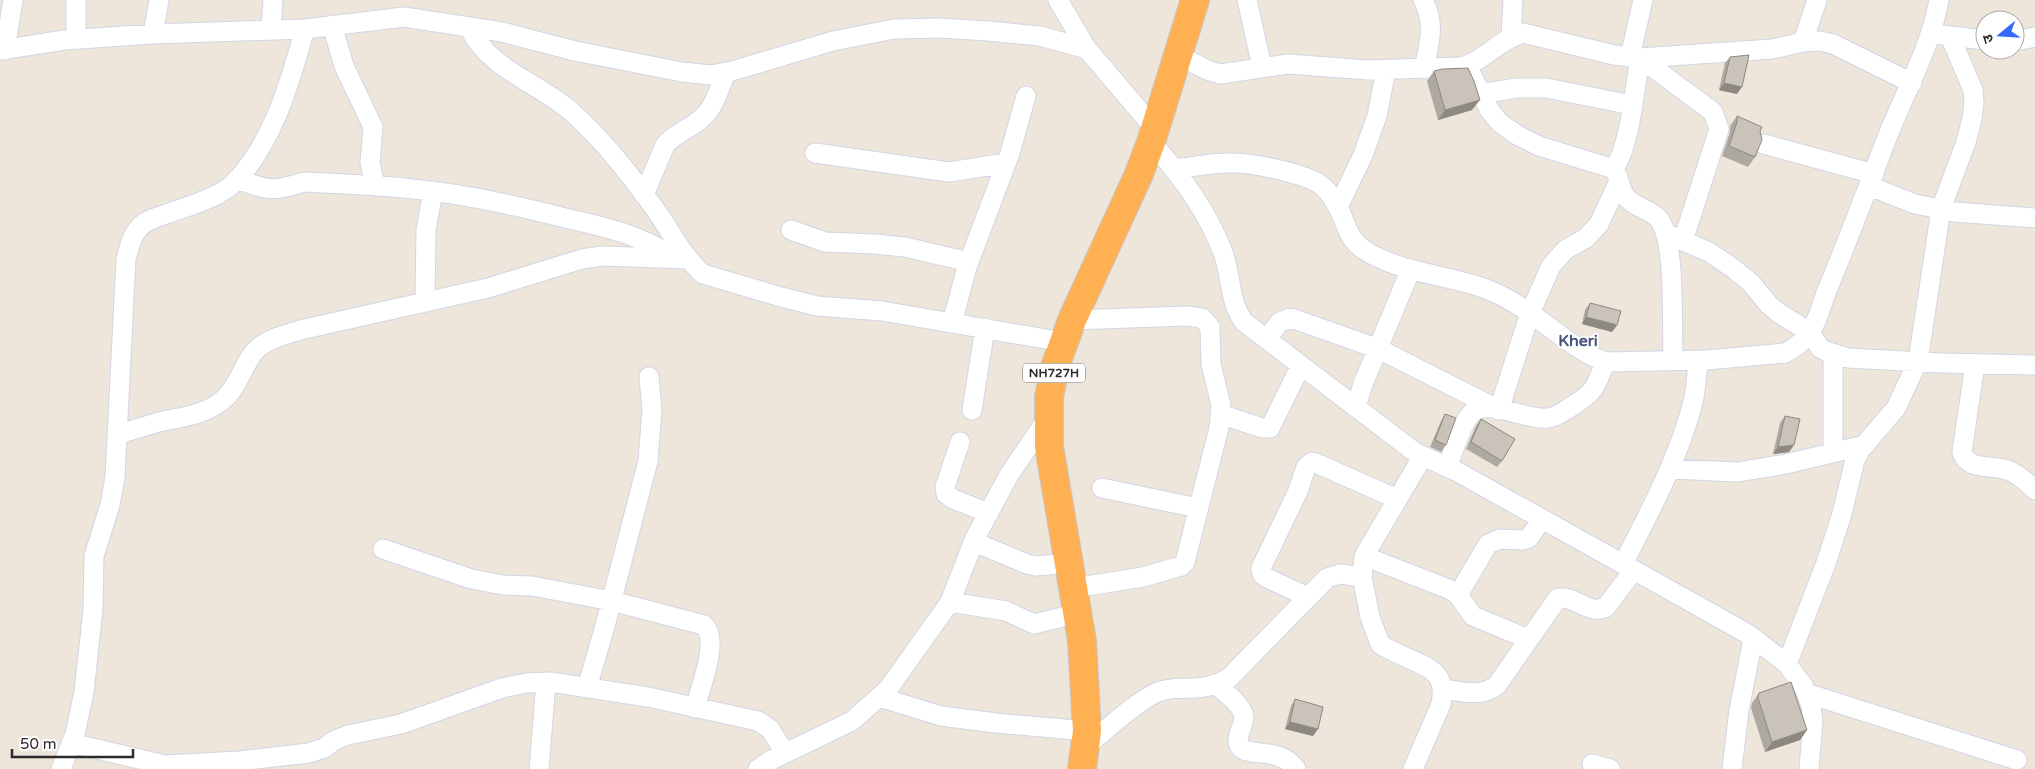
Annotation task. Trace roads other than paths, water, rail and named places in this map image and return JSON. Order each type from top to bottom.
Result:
[{"type":"highway","name":"NH727H","points":[[1085,748],[1082,641],[1049,446],[1048,397],[1055,367],[1068,331],[1139,174],[1154,135],[1195,0]]},
{"type":"street","points":[[13,0],[2,50],[65,40],[153,34],[305,29],[332,25],[401,8],[469,28],[502,32],[575,51],[682,72],[711,75],[833,40],[894,29],[940,28],[1040,36],[1087,49]]},
{"type":"street","points":[[76,0],[76,40]]},
{"type":"street","points":[[153,34],[159,0]]},
{"type":"street","points":[[271,30],[273,0]]},
{"type":"street","points":[[1058,0],[1087,49],[1154,135],[1208,216],[1223,251],[1237,312],[1244,322],[1416,453],[1447,467],[1629,567],[1753,639],[1787,664],[1804,687],[1811,706],[1813,721],[1809,769]]},
{"type":"street","points":[[1247,0],[1262,67]]},
{"type":"street","points":[[1423,0],[1430,15],[1432,28],[1424,69]]},
{"type":"street","points":[[1511,36],[1513,0]]},
{"type":"street","points":[[1499,410],[1530,313],[1551,266],[1566,250],[1586,238],[1599,224],[1617,175],[1632,105],[1635,58],[1643,0]]},
{"type":"street","points":[[1803,42],[1817,0]]},
{"type":"street","points":[[1176,170],[1233,162],[1292,173],[1318,183],[1338,207],[1346,230],[1356,243],[1370,254],[1411,269],[1478,286],[1501,295],[1593,357],[1605,362],[1698,360],[1785,353],[1795,348],[1810,332],[1886,141],[1912,83],[1939,0]]},
{"type":"street","points":[[332,25],[344,66],[373,128],[370,163],[376,186]]},
{"type":"street","points":[[469,28],[475,41],[490,57],[554,98],[576,116],[644,195],[682,258]]},
{"type":"street","points":[[61,769],[71,743],[84,692],[90,652],[94,556],[110,505],[116,477],[119,434],[121,332],[126,259],[134,234],[144,222],[217,194],[237,179],[258,151],[281,108],[305,29]]},
{"type":"street","points":[[1178,55],[1207,70],[1220,74],[1288,64],[1368,70],[1466,66],[1474,63],[1511,36],[1523,33],[1635,58],[1772,49],[1803,42],[1820,41],[1833,44],[1912,83]]},
{"type":"street","points":[[1929,33],[1975,39]]},
{"type":"street","points":[[1787,664],[1826,563],[1841,517],[1856,460],[1865,445],[1896,408],[1918,361],[1941,209],[1972,119],[1974,96],[1950,36]]},
{"type":"street","points":[[1635,58],[1713,112],[1719,129],[1683,241]]},
{"type":"street","points":[[1466,66],[1490,111],[1500,123],[1517,135],[1539,146],[1617,175],[1626,198],[1653,214],[1663,224],[1670,268],[1673,361]]},
{"type":"street","points":[[1338,207],[1363,155],[1377,116],[1386,70]]},
{"type":"street","points":[[644,195],[665,145],[670,139],[703,118],[716,98],[726,72]]},
{"type":"street","points":[[1480,94],[1517,88],[1546,88],[1632,105]]},
{"type":"street","points":[[952,323],[969,262],[1006,163],[1026,96]]},
{"type":"street","points":[[1764,144],[1871,180],[1915,204],[1955,212],[2035,218]]},
{"type":"street","points":[[815,153],[949,172],[1006,163]]},
{"type":"street","points":[[237,179],[265,189],[276,190],[304,182],[376,186],[433,191],[516,206],[605,226],[640,238],[682,258],[703,274],[818,306],[882,311],[985,328],[1068,331],[1187,316],[1202,318],[1206,321],[1210,327],[1211,364],[1221,405],[1218,428],[1187,558],[1181,566],[1143,577],[1074,588],[1034,624],[1006,611],[950,602]]},
{"type":"street","points":[[425,301],[426,230],[433,191]]},
{"type":"street","points":[[792,230],[825,242],[866,243],[905,247],[969,262]]},
{"type":"street","points":[[1665,233],[1709,252],[1734,269],[1751,283],[1769,305],[1810,332],[1820,348],[1834,354],[1848,358],[1975,364],[2035,364]]},
{"type":"street","points":[[119,434],[143,426],[202,412],[213,407],[235,387],[256,349],[273,339],[300,330],[488,288],[582,259],[602,256],[682,258]]},
{"type":"street","points":[[1356,406],[1363,384],[1411,269]]},
{"type":"street","points":[[1206,321],[1240,317]]},
{"type":"street","points":[[1268,340],[1268,337],[1280,322],[1291,318],[1379,349],[1499,410]]},
{"type":"street","points":[[972,410],[985,328]]},
{"type":"street","points":[[1833,452],[1834,354]]},
{"type":"street","points":[[1442,689],[1477,693],[1491,691],[1558,598],[1565,598],[1597,610],[1606,607],[1629,567],[1685,430],[1693,399],[1698,360]]},
{"type":"street","points":[[1447,467],[1472,412],[1479,408],[1550,418],[1560,414],[1588,396],[1596,387],[1605,362]]},
{"type":"street","points":[[1975,364],[1962,452],[1964,458],[1972,465],[2008,470],[2020,476],[2035,490]]},
{"type":"street","points":[[1220,414],[1262,428],[1270,428],[1302,366]]},
{"type":"street","points":[[587,688],[612,601],[648,461],[652,409],[650,378]]},
{"type":"street","points":[[758,769],[852,721],[888,689],[950,602],[974,542],[1009,475],[1048,419]]},
{"type":"street","points":[[960,442],[945,487],[946,494],[953,499],[989,513]]},
{"type":"street","points":[[1670,469],[1738,472],[1865,445]]},
{"type":"street","points":[[1413,769],[1441,704],[1442,689],[1436,675],[1380,644],[1370,617],[1362,578],[1364,556],[1423,456]]},
{"type":"street","points":[[1308,597],[1267,578],[1262,574],[1261,568],[1298,491],[1306,467],[1312,462],[1318,464],[1398,499]]},
{"type":"street","points":[[1102,488],[1198,508]]},
{"type":"street","points":[[1458,596],[1488,544],[1500,540],[1523,540],[1529,538],[1542,519]]},
{"type":"street","points":[[974,542],[1036,566],[1074,588]]},
{"type":"street","points":[[383,549],[489,583],[532,586],[612,601],[704,625],[709,629],[711,646],[695,708]]},
{"type":"street","points":[[1364,556],[1451,590],[1473,616],[1528,639]]},
{"type":"street","points":[[879,697],[941,716],[996,723],[1085,748],[1143,701],[1158,692],[1216,685],[1229,678],[1327,578],[1334,575],[1362,578]]},
{"type":"street","points":[[1732,769],[1739,710],[1753,639]]},
{"type":"street","points":[[71,743],[167,767],[239,761],[309,752],[324,748],[335,740],[348,735],[401,724],[508,686],[546,682],[648,697],[758,722],[770,729],[785,754]]},
{"type":"street","points":[[538,769],[546,682]]},
{"type":"street","points":[[1216,685],[1238,706],[1244,717],[1238,741],[1240,746],[1247,751],[1284,757],[1296,769]]},
{"type":"street","points":[[1806,694],[2017,760]]},
{"type":"street","points":[[1592,764],[1610,769]]},
{"type":"district","name":"Kheri","points":[[1578,341]]}]
